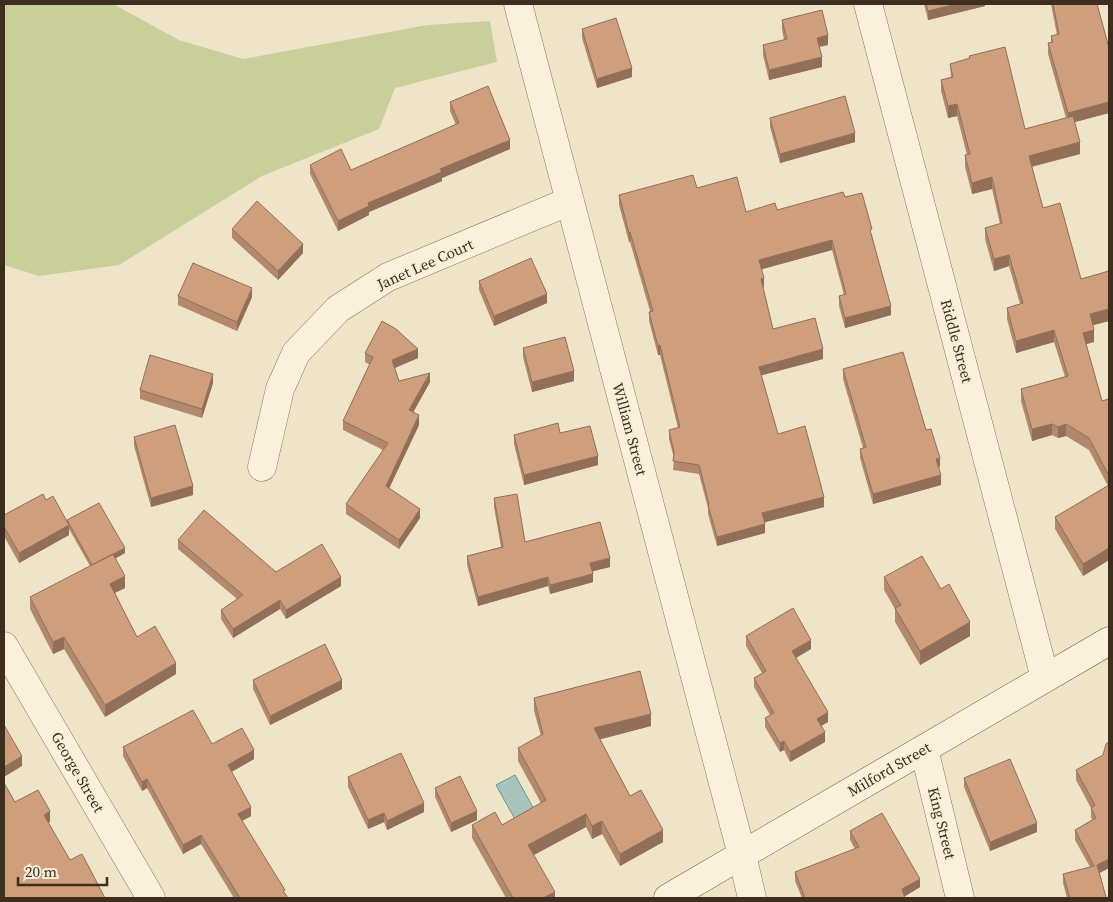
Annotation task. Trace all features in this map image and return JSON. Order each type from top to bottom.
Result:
[{"type":"street","name":"William Street","points":[[518,4],[752,898]]},
{"type":"street","name":"Riddle Street","points":[[868,4],[1045,678]]},
{"type":"street","name":"Janet Lee Court","points":[[262,467],[280,389],[296,353],[338,309],[388,277],[570,201]]},
{"type":"street","name":"Milford Street","points":[[668,898],[1109,640]]},
{"type":"street","name":"George Street","points":[[4,646],[151,898]]},
{"type":"street","name":"King Street","points":[[924,749],[960,898]]},
{"type":"green space","points":[[4,4],[113,4],[179,40],[243,59],[427,25],[490,21],[497,62],[395,88],[379,129],[262,176],[119,265],[39,276],[4,265]]},
{"type":"water","points":[[515,775],[535,811],[516,821],[496,785]]},
{"type":"building","points":[[926,4],[957,4],[928,11]]},
{"type":"building","points":[[1053,4],[1097,4],[1109,48],[1109,102],[1068,113],[1048,43],[1053,42],[1051,36],[1059,34]]},
{"type":"building","points":[[822,10],[828,35],[817,38],[822,57],[769,70],[763,45],[787,39],[782,20]]},
{"type":"building","points":[[616,18],[632,68],[597,79],[582,29]]},
{"type":"building","points":[[1005,47],[1025,129],[1073,116],[1080,142],[1029,156],[1043,208],[1060,203],[1081,279],[1109,271],[1109,309],[1090,314],[1094,330],[1083,333],[1102,401],[1109,399],[1109,476],[1089,438],[1066,424],[1058,427],[1052,424],[1032,429],[1021,389],[1068,376],[1054,330],[1016,341],[1007,308],[1023,303],[1009,255],[994,259],[985,228],[1002,223],[992,177],[972,183],[965,155],[970,154],[957,104],[948,106],[941,80],[953,77],[950,64],[970,58],[969,56]]},
{"type":"building","points":[[488,86],[510,140],[440,169],[442,172],[368,203],[369,206],[338,221],[310,165],[341,149],[351,170],[459,123],[450,102]]},
{"type":"building","points":[[845,96],[855,133],[780,154],[770,118]]},
{"type":"building","points":[[693,175],[697,188],[737,177],[746,212],[775,203],[777,210],[843,192],[845,197],[862,193],[891,306],[845,318],[839,296],[846,294],[832,240],[759,260],[764,278],[761,279],[773,329],[815,318],[823,349],[759,367],[778,434],[805,426],[824,497],[762,513],[765,524],[717,537],[699,465],[673,461],[674,452],[669,430],[680,427],[660,345],[658,346],[649,312],[653,311],[619,195]]},
{"type":"building","points":[[257,201],[303,244],[278,271],[232,229]]},
{"type":"building","points":[[531,258],[547,294],[494,316],[479,281]]},
{"type":"building","points":[[193,263],[252,288],[237,322],[178,296]]},
{"type":"building","points":[[382,321],[396,329],[418,349],[392,360],[399,381],[430,373],[409,410],[419,415],[386,486],[420,509],[399,540],[346,504],[388,443],[343,421],[373,357],[365,353]]},
{"type":"building","points":[[565,337],[574,371],[532,382],[523,348]]},
{"type":"building","points":[[903,352],[926,430],[931,429],[940,458],[936,459],[941,475],[873,494],[860,449],[866,447],[843,369]]},
{"type":"building","points":[[150,355],[213,374],[202,409],[140,390]]},
{"type":"building","points":[[558,423],[560,433],[590,426],[598,456],[524,475],[514,435]]},
{"type":"building","points":[[175,425],[193,486],[151,498],[134,437]]},
{"type":"building","points":[[1109,485],[1109,548],[1083,564],[1055,517]]},
{"type":"building","points":[[43,494],[46,500],[53,496],[69,525],[19,553],[4,527],[4,515]]},
{"type":"building","points":[[517,494],[525,542],[600,522],[610,558],[590,563],[593,574],[550,585],[548,577],[478,597],[467,556],[503,547],[494,498]]},
{"type":"building","points":[[99,503],[125,548],[92,565],[67,520]]},
{"type":"building","points":[[204,510],[276,572],[322,544],[341,577],[286,610],[280,600],[233,629],[221,610],[243,595],[178,540]]},
{"type":"building","points":[[113,554],[125,576],[110,584],[137,637],[155,626],[176,663],[105,705],[64,637],[53,642],[30,597]]},
{"type":"building","points":[[922,556],[941,589],[949,584],[970,622],[920,651],[895,608],[901,605],[884,577]]},
{"type":"building","points":[[793,608],[811,640],[792,651],[828,712],[817,719],[825,732],[790,752],[784,741],[780,743],[765,718],[774,713],[754,678],[766,671],[746,636]]},
{"type":"building","points":[[325,644],[342,680],[270,716],[253,680]]},
{"type":"building","points":[[640,671],[651,714],[594,728],[630,796],[641,790],[663,830],[620,854],[602,821],[592,826],[586,814],[528,845],[555,892],[543,898],[513,898],[472,825],[495,812],[502,825],[546,800],[518,748],[543,734],[534,698]]},
{"type":"building","points":[[193,710],[212,744],[242,728],[254,750],[228,765],[251,807],[238,814],[285,890],[283,891],[288,898],[240,898],[201,835],[183,845],[147,779],[142,782],[123,747]]},
{"type":"building","points":[[4,725],[22,756],[4,767]]},
{"type":"building","points":[[1109,742],[1109,859],[1097,865],[1106,897],[1070,898],[1063,874],[1094,866],[1075,830],[1096,818],[1091,808],[1095,805],[1076,770],[1103,755],[1106,744]]},
{"type":"building","points":[[401,753],[424,803],[387,821],[384,813],[368,820],[348,777]]},
{"type":"building","points":[[1010,759],[1037,823],[990,842],[964,778]]},
{"type":"building","points":[[460,776],[477,811],[451,823],[435,788]]},
{"type":"building","points":[[4,783],[15,802],[38,790],[50,811],[44,815],[70,860],[82,854],[105,898],[5,898]]},
{"type":"building","points":[[882,813],[920,879],[902,889],[905,898],[805,898],[795,872],[859,847],[850,831]]}]
